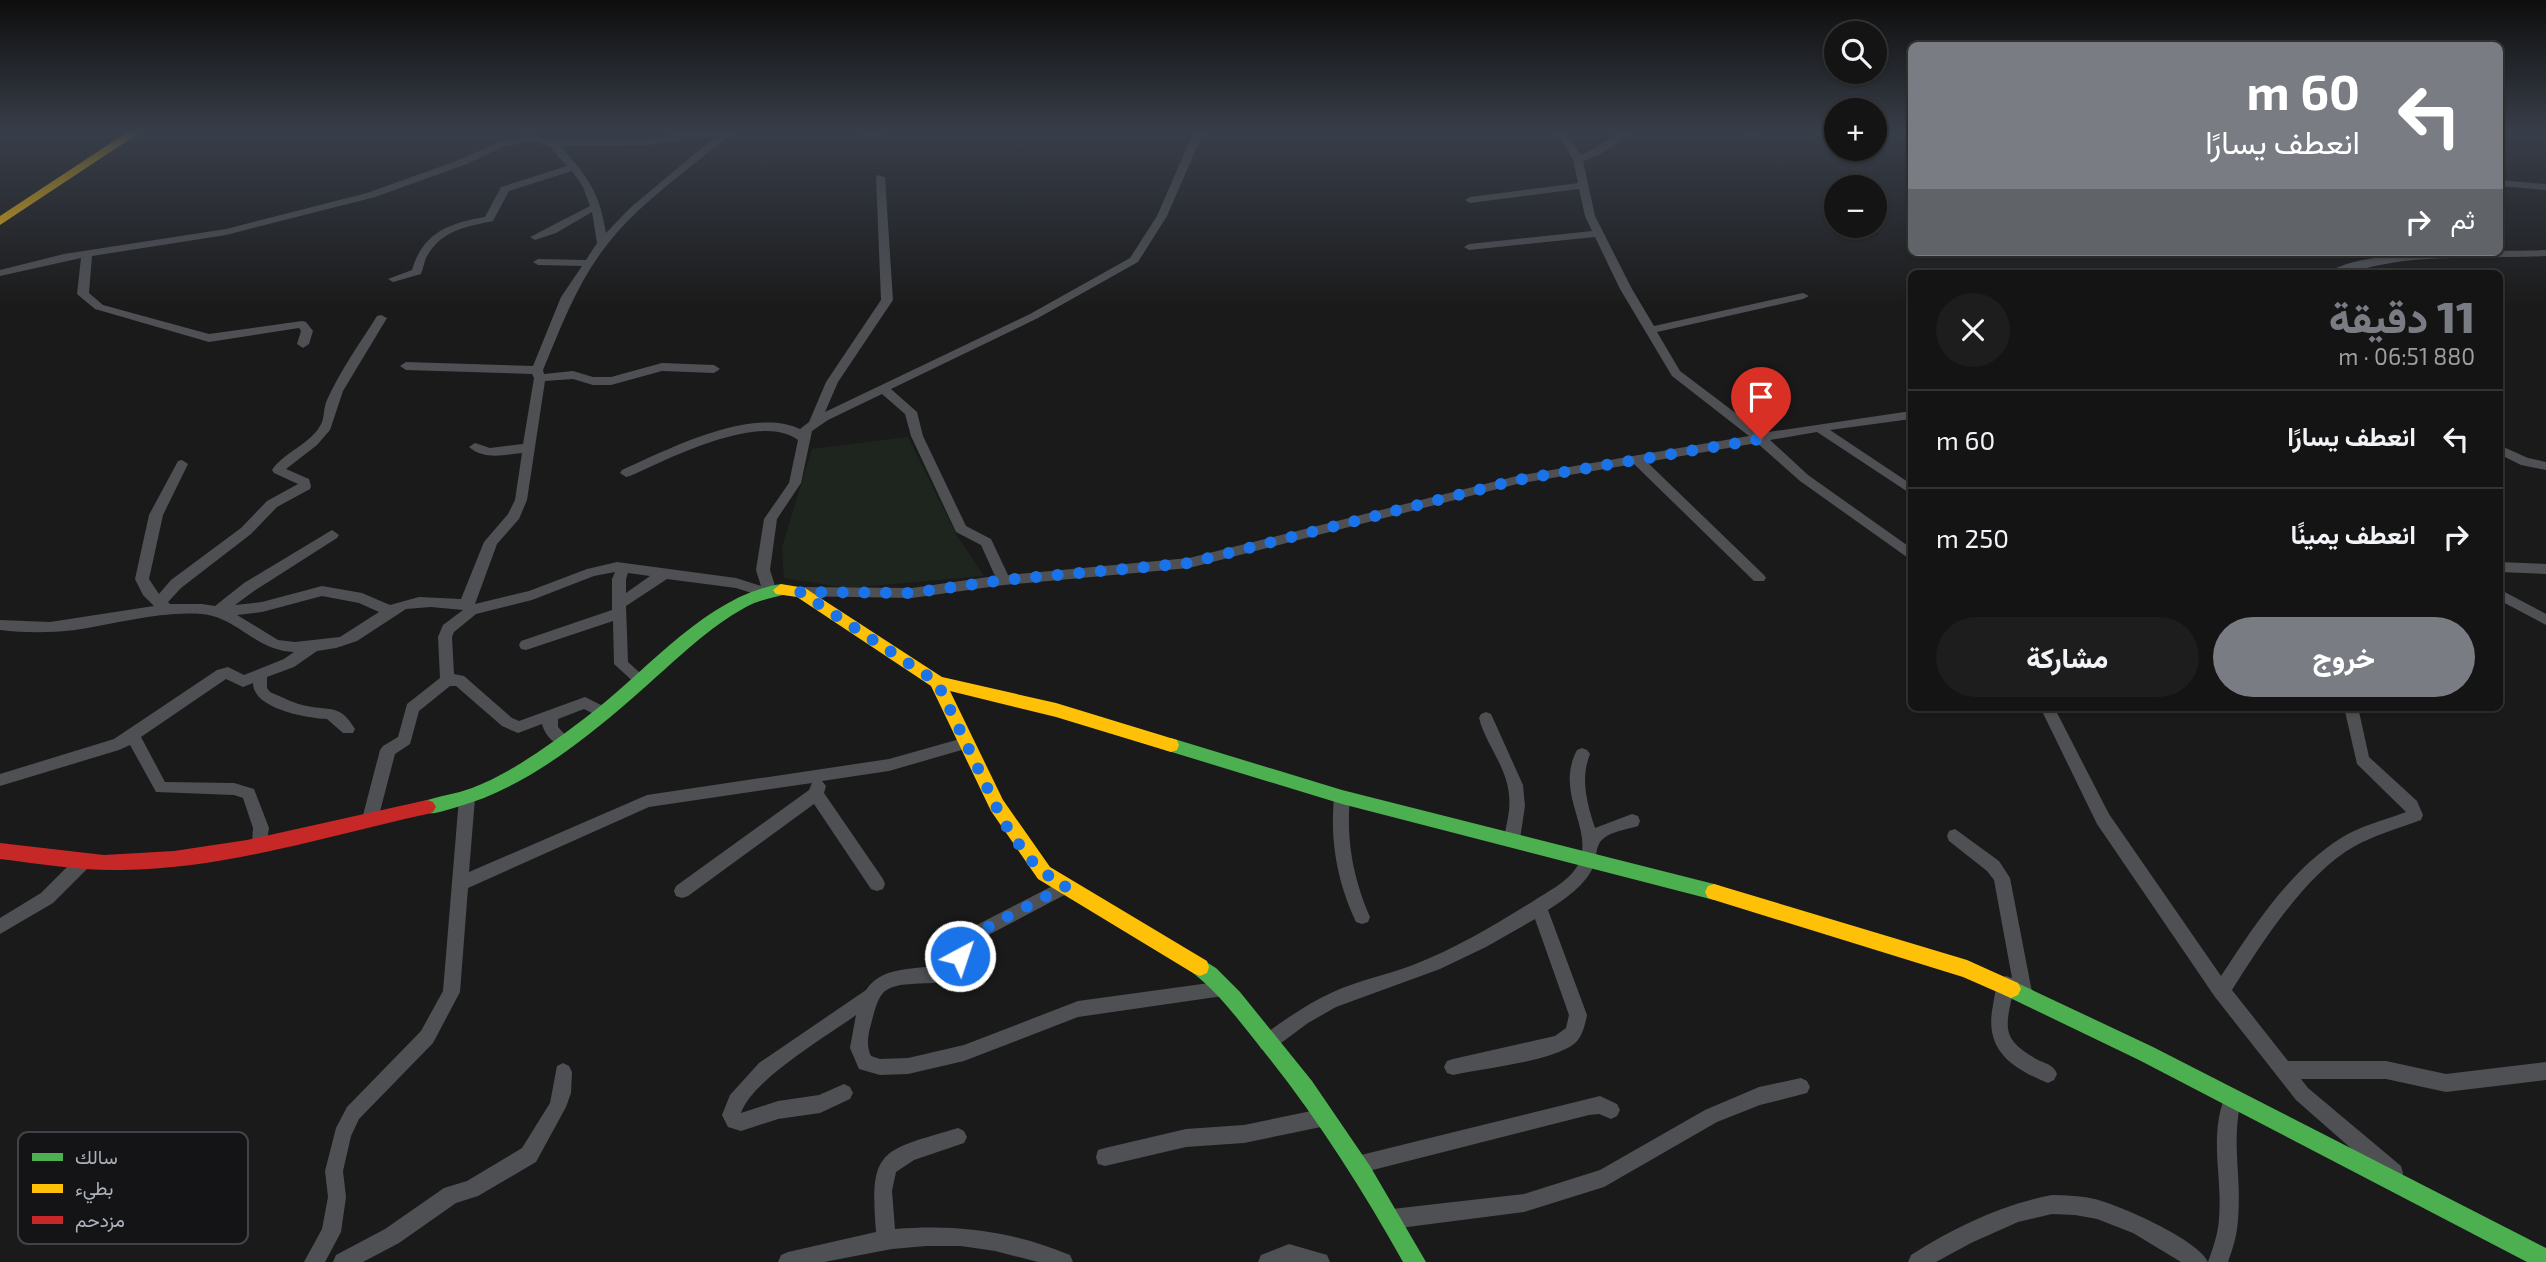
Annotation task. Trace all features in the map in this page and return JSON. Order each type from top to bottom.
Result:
[{"type":"street","points":[[0,221],[47,190]]},
{"type":"street","points":[[0,273],[87,253],[187,240],[340,204],[386,190]]},
{"type":"street","points":[[393,279],[417,272],[425,251],[447,229],[489,219],[505,190]]},
{"type":"street","points":[[592,190],[597,207],[601,243]]},
{"type":"street","points":[[447,680],[445,637],[448,629],[469,607],[491,542],[502,532],[517,508],[530,448],[539,374],[567,297],[601,243],[660,190]]},
{"type":"street","points":[[814,423],[832,382],[887,300],[882,190]]},
{"type":"street","points":[[765,590],[763,570],[771,519],[795,483],[806,429],[883,388],[1034,316],[1135,260],[1162,216],[1173,190]]},
{"type":"street","points":[[1470,200],[1551,190]]},
{"type":"street","points":[[1583,190],[1590,216],[1675,373],[1761,439],[1804,478],[1908,553]]},
{"type":"street","points":[[535,237],[552,233],[574,214],[597,207]]},
{"type":"street","points":[[1469,247],[1599,233]]},
{"type":"street","points":[[87,253],[83,294],[99,307],[209,338],[302,324],[307,331],[303,344]]},
{"type":"street","points":[[2503,255],[2546,253]]},
{"type":"street","points":[[2344,270],[2361,265],[2476,256]]},
{"type":"street","points":[[538,262],[587,262]]},
{"type":"street","points":[[1651,330],[1803,296]]},
{"type":"street","points":[[163,606],[171,589],[246,531],[272,504],[305,486],[305,482],[278,470],[324,430],[331,420],[332,402],[353,368],[355,357],[368,342],[381,318]]},
{"type":"street","points":[[406,366],[573,375],[611,381],[662,367],[714,369]]},
{"type":"street","points":[[883,388],[911,411],[917,436],[944,487],[957,523],[966,533],[989,546],[1004,580]]},
{"type":"street","points":[[0,625],[41,627],[163,606],[216,612],[244,624],[272,644],[314,646],[340,643],[390,611],[420,602],[469,607],[532,595],[592,572],[624,568],[736,583],[765,590],[912,593],[1004,580],[1189,563],[1517,480],[1908,415]]},
{"type":"street","points":[[626,473],[697,442],[720,435],[773,427],[791,430],[804,439]]},
{"type":"street","points":[[1819,428],[1908,487]]},
{"type":"street","points":[[475,447],[489,453],[530,448]]},
{"type":"street","points":[[2503,451],[2525,463],[2546,466]]},
{"type":"street","points":[[1638,460],[1759,578]]},
{"type":"street","points":[[163,606],[148,591],[142,579],[156,515],[182,464]]},
{"type":"street","points":[[216,612],[249,587],[332,535]]},
{"type":"street","points":[[2503,567],[2546,569]]},
{"type":"street","points":[[624,568],[619,579],[621,664],[642,681]]},
{"type":"street","points":[[526,645],[619,608],[664,574]]},
{"type":"street","points":[[0,852],[139,862],[260,843],[467,798],[506,780],[564,741],[604,713],[716,619],[765,590]]},
{"type":"street","points":[[216,612],[262,607],[322,591],[362,598],[390,611]]},
{"type":"street","points":[[800,592],[937,682],[1056,710],[1342,797],[1738,898],[1925,954],[2006,984],[2154,1057],[2232,1100],[2546,1260]]},
{"type":"street","points":[[2503,595],[2546,620]]},
{"type":"street","points":[[0,780],[108,748],[132,735],[222,674],[234,675],[243,681],[289,663],[314,646]]},
{"type":"street","points":[[260,675],[260,689],[265,696],[306,712],[331,713],[348,729]]},
{"type":"street","points":[[370,819],[388,750],[405,740],[412,708],[447,680],[459,680],[507,722],[518,727],[585,703],[604,713]]},
{"type":"street","points":[[937,682],[1003,821],[1027,856],[1044,873],[1192,960],[1224,989],[1326,1117],[1392,1219],[1415,1262]]},
{"type":"street","points":[[2049,711],[2103,819],[2221,991],[2281,1070],[2302,1094],[2419,1195]]},
{"type":"street","points":[[2221,991],[2268,919],[2316,867],[2348,842],[2415,815],[2412,806],[2362,760],[2352,711]]},
{"type":"street","points":[[552,716],[549,722],[551,730],[564,741]]},
{"type":"street","points":[[1486,718],[1491,737],[1508,767],[1516,790],[1512,839]]},
{"type":"street","points":[[132,735],[161,788],[234,789],[248,794],[261,828],[260,843]]},
{"type":"street","points":[[461,883],[647,801],[888,765],[967,743]]},
{"type":"street","points":[[1267,1043],[1302,1016],[1342,996],[1461,954],[1575,880],[1589,859],[1591,841],[1580,804],[1577,778],[1576,765],[1583,754]]},
{"type":"street","points":[[682,891],[816,794],[822,774]]},
{"type":"street","points":[[816,794],[877,884]]},
{"type":"street","points":[[1342,797],[1340,857],[1347,885],[1362,917]]},
{"type":"street","points":[[314,1262],[331,1232],[337,1197],[334,1171],[342,1134],[353,1113],[427,1037],[451,992],[467,798]]},
{"type":"street","points":[[1591,841],[1603,830],[1632,821]]},
{"type":"street","points":[[1955,836],[1993,866],[2002,878],[2024,992]]},
{"type":"street","points":[[0,927],[47,898],[85,860]]},
{"type":"street","points":[[1066,886],[969,937],[959,952],[961,965],[958,968],[938,974],[884,981],[872,990],[868,997],[858,1052],[869,1066],[908,1066],[964,1053],[1078,1009],[1224,989]]},
{"type":"street","points":[[1453,1067],[1552,1045],[1568,1038],[1575,1029],[1578,1015],[1538,906]]},
{"type":"street","points":[[2006,984],[1998,1036],[2001,1044],[2017,1057],[2048,1074]]},
{"type":"street","points":[[844,1093],[820,1104],[778,1110],[741,1122],[734,1121],[731,1115],[736,1101],[765,1069],[868,997]]},
{"type":"street","points":[[2281,1070],[2386,1070],[2446,1083],[2546,1071]]},
{"type":"street","points":[[343,1262],[393,1236],[451,1195],[471,1189],[529,1154],[557,1107],[562,1093],[563,1072]]},
{"type":"street","points":[[1392,1219],[1524,1203],[1605,1178],[1711,1116],[1759,1096],[1801,1087]]},
{"type":"street","points":[[2218,1262],[2231,1220],[2226,1130],[2232,1100]]},
{"type":"street","points":[[1357,1165],[1408,1150],[1479,1137],[1589,1107],[1600,1105],[1611,1110]]},
{"type":"street","points":[[1105,1157],[1186,1138],[1244,1134],[1326,1117]]},
{"type":"street","points":[[886,1240],[882,1184],[887,1166],[898,1155],[958,1137]]},
{"type":"street","points":[[1918,1262],[1960,1237],[2030,1208],[2059,1205],[2100,1209],[2117,1215],[2166,1240],[2198,1262]]},
{"type":"street","points":[[788,1262],[886,1240],[941,1234],[1015,1244],[1063,1262]]},
{"type":"street","points":[[1268,1262],[1289,1254],[1320,1262]]},
{"type":"shaded area","points":[[908,437],[957,536],[984,576],[847,588],[784,578],[782,547],[812,449]]},
{"type":"traffic: fast","points":[[427,807],[478,793],[519,772],[604,713],[716,619],[740,603],[762,593],[781,590]]},
{"type":"traffic: fast","points":[[1171,745],[1342,797],[1714,892]]},
{"type":"traffic: fast","points":[[1200,967],[1233,998],[1304,1088],[1362,1173],[1415,1262]]},
{"type":"traffic: fast","points":[[2011,989],[2146,1053],[2546,1260]]},
{"type":"traffic: slow","points":[[0,221],[47,190]]},
{"type":"traffic: slow","points":[[781,590],[800,592],[937,682],[1056,710],[1171,745]]},
{"type":"traffic: slow","points":[[937,682],[997,806],[1044,873],[1200,967]]},
{"type":"traffic: slow","points":[[1714,892],[1967,969],[2011,989]]},
{"type":"traffic: jam","points":[[0,851],[104,862],[174,859],[283,840],[427,807]]},
{"type":"route","points":[[960,956],[959,952],[969,937],[1066,886],[1044,873],[1027,856],[1003,821],[937,682],[800,592],[912,593],[1004,580],[1189,563],[1517,480],[1761,439]]}]
